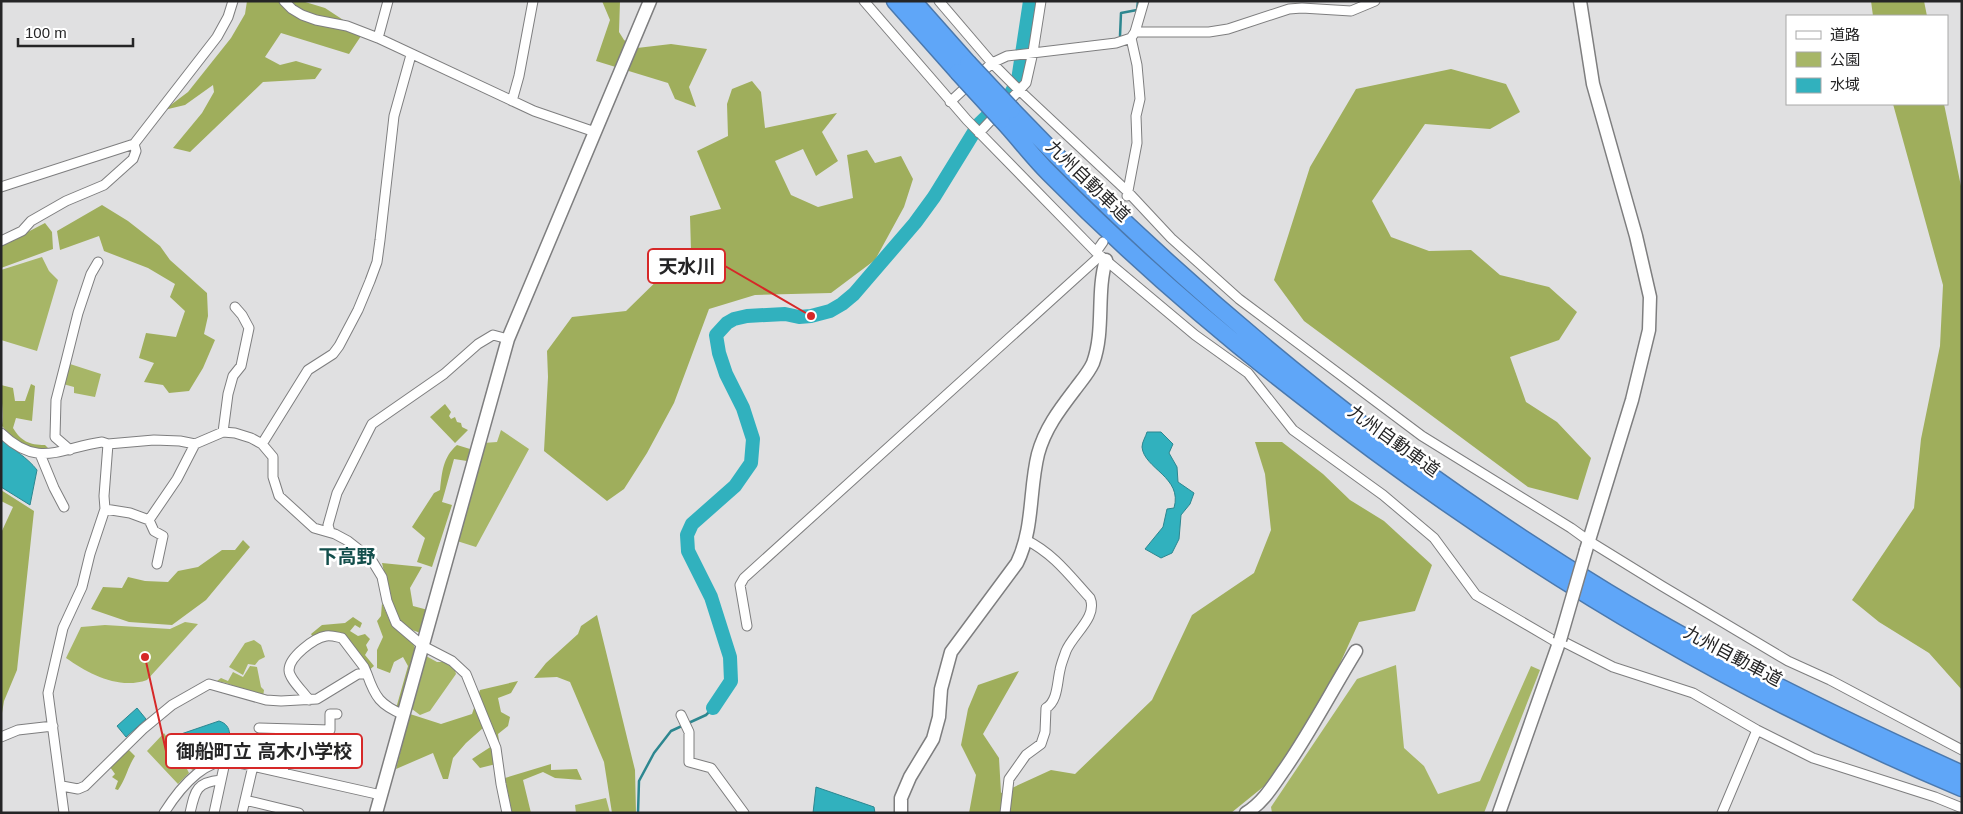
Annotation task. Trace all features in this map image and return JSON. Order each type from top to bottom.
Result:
[{"type":"highway","name":"九州自動車道","points":[[894,1],[963,68],[1007,115],[1059,159],[1200,293],[1346,413],[1478,509],[1607,592],[1691,641],[1857,726],[1962,774]]},
{"type":"highway","name":"九州自動車道","points":[[913,1],[963,68]]},
{"type":"highway","name":"九州自動車道","points":[[1007,115],[1048,172],[1190,304],[1266,368],[1406,475],[1599,604],[1684,654],[1764,696],[1962,790]]},
{"type":"street","points":[[1,187],[134,144],[217,37],[228,17],[233,1]]},
{"type":"street","points":[[284,1],[302,15],[316,20],[347,26],[378,38],[512,101],[595,132]]},
{"type":"street","points":[[378,38],[388,1]]},
{"type":"street","points":[[512,101],[519,76],[533,1]]},
{"type":"street","points":[[376,813],[508,339],[650,1]]},
{"type":"street","points":[[864,1],[950,102],[1101,256],[1195,334],[1248,373],[1293,430],[1383,495],[1434,538],[1476,595],[1559,641],[1614,667],[1693,693],[1757,730],[1813,758],[1936,797],[1962,808]]},
{"type":"street","points":[[939,1],[992,63],[1019,90],[1171,238],[1239,300],[1422,436],[1572,528],[1588,546],[1788,661],[1854,692],[1962,750]]},
{"type":"street","points":[[979,133],[1026,83],[1041,1]]},
{"type":"street","points":[[1127,195],[1137,143],[1136,116],[1140,100],[1133,35],[1144,1]]},
{"type":"street","points":[[950,102],[992,63],[1007,56],[1116,43],[1133,35],[1209,32],[1228,29],[1289,9],[1352,10],[1375,1]]},
{"type":"street","points":[[1499,813],[1559,641],[1632,400],[1648,330],[1650,297],[1636,236],[1593,84],[1580,1]]},
{"type":"street","points":[[262,444],[308,370],[321,363],[336,350],[358,310],[370,282],[377,262],[394,116],[411,55]]},
{"type":"street","points":[[1,241],[22,231],[31,221],[66,201],[104,184],[133,159],[136,152],[134,144]]},
{"type":"street","points":[[901,813],[901,798],[910,777],[933,739],[939,717],[940,689],[951,652],[1017,563],[1026,540],[1038,456],[1043,439],[1049,424],[1093,363],[1099,327],[1103,242]]},
{"type":"street","points":[[747,626],[740,585],[744,578],[1101,256]]},
{"type":"street","points":[[70,450],[55,437],[56,400],[78,313],[91,274],[98,262]]},
{"type":"street","points":[[223,432],[230,385],[233,376],[241,366],[249,328],[235,307]]},
{"type":"street","points":[[330,532],[328,525],[336,493],[372,424],[444,374],[478,344],[493,335],[508,339]]},
{"type":"street","points":[[149,520],[177,479],[196,444],[223,432],[235,433],[262,444],[273,456],[273,477],[279,496],[314,528],[330,532],[348,541],[374,563],[382,578],[387,601],[396,623],[423,646],[452,661],[466,674],[496,748],[507,813]]},
{"type":"street","points":[[1,433],[13,444],[46,455],[96,443],[180,440],[196,444]]},
{"type":"street","points":[[64,813],[62,786],[48,693],[63,628],[82,587],[104,509],[108,444]]},
{"type":"street","points":[[40,454],[54,488],[64,506]]},
{"type":"street","points":[[104,509],[130,513],[149,520],[154,530],[163,536],[156,564]]},
{"type":"street","points":[[1005,813],[1009,779],[1026,755],[1041,744],[1045,732],[1046,708],[1054,701],[1064,656],[1067,648],[1090,616],[1093,604],[1090,598],[1056,560],[1038,546],[1026,540]]},
{"type":"street","points":[[309,700],[292,677],[289,671],[291,665],[300,652],[312,642],[326,636],[342,638],[364,666],[375,695],[390,709],[404,715]]},
{"type":"street","points":[[1246,813],[1254,808],[1268,793],[1299,748],[1356,651]]},
{"type":"street","points":[[62,786],[78,789],[85,786],[143,728],[172,705],[209,684],[266,700],[309,700],[317,699],[358,674],[367,674]]},
{"type":"street","points":[[260,728],[330,730],[330,714],[337,714]]},
{"type":"street","points":[[680,715],[689,732],[689,762],[711,768],[744,813]]},
{"type":"street","points":[[1,737],[18,730],[53,726]]},
{"type":"street","points":[[284,772],[290,729]]},
{"type":"street","points":[[1722,813],[1757,730]]},
{"type":"street","points":[[164,813],[173,799],[206,766],[236,761],[381,795]]},
{"type":"street","points":[[214,813],[225,762]]},
{"type":"street","points":[[242,813],[253,766]]},
{"type":"street","points":[[190,813],[195,791],[201,785],[221,780]]},
{"type":"street","points":[[245,800],[299,813]]},
{"type":"green space","points":[[247,1],[302,1],[325,8],[363,33],[349,54],[281,33],[265,57],[280,65],[296,61],[322,69],[315,79],[263,82],[190,152],[173,148],[202,113],[214,92],[213,85],[185,105],[164,110],[188,92],[231,38],[245,14]]},
{"type":"green space","points":[[602,1],[620,1],[619,32],[624,40],[637,48],[671,44],[707,49],[689,87],[696,107],[675,99],[668,83],[596,61],[610,20]]},
{"type":"green space","points":[[1871,1],[1924,1],[1927,15],[1873,15]]},
{"type":"green space","points":[[1451,69],[1506,84],[1520,112],[1490,129],[1425,124],[1372,201],[1391,237],[1429,251],[1471,250],[1500,275],[1549,287],[1577,312],[1559,340],[1510,357],[1526,402],[1557,422],[1591,458],[1578,500],[1528,487],[1304,321],[1274,280],[1310,167],[1356,89]]},
{"type":"green space","points":[[752,81],[761,92],[765,128],[837,113],[822,132],[838,161],[816,176],[803,149],[775,161],[791,195],[818,207],[853,198],[847,155],[867,150],[875,163],[901,156],[913,179],[904,207],[875,260],[831,293],[755,295],[709,309],[674,403],[647,453],[624,489],[607,501],[544,451],[548,377],[547,351],[572,317],[626,311],[672,266],[691,251],[690,216],[721,209],[697,151],[728,136],[727,104],[732,89]]},
{"type":"green space","points":[[1893,105],[1944,105],[1962,191],[1962,690],[1929,653],[1879,622],[1852,600],[1914,508],[1921,439],[1940,346],[1943,285]]},
{"type":"green space","points":[[102,205],[128,221],[160,246],[170,260],[207,293],[208,316],[204,334],[215,340],[203,368],[189,391],[169,393],[163,385],[144,382],[154,363],[139,358],[146,333],[176,337],[185,311],[170,297],[175,284],[148,268],[104,251],[99,236],[60,250],[57,231]]},
{"type":"green space","points":[[45,223],[52,232],[53,249],[1,268],[1,246]]},
{"type":"green space","points":[[42,257],[49,271],[58,280],[37,351],[1,340],[1,270]]},
{"type":"green space","points":[[70,364],[101,374],[95,397],[74,393],[74,387],[63,384]]},
{"type":"green space","points":[[31,384],[35,386],[32,421],[16,418],[13,428],[26,441],[45,445],[49,449],[28,447],[12,437],[2,426],[1,385],[13,388],[15,401],[25,401]]},
{"type":"green space","points":[[445,404],[451,412],[449,416],[451,419],[455,417],[462,427],[468,430],[455,443],[430,417]]},
{"type":"green space","points":[[501,430],[529,449],[476,547],[457,541],[483,443],[497,442]]},
{"type":"green space","points":[[1255,442],[1282,442],[1323,474],[1350,500],[1384,521],[1432,565],[1415,611],[1359,622],[1326,694],[1268,783],[1231,813],[969,813],[976,775],[961,745],[968,709],[978,685],[1019,671],[983,734],[999,758],[1001,793],[1051,770],[1075,774],[1152,700],[1192,615],[1254,573],[1271,530],[1265,474]]},
{"type":"green space","points":[[457,445],[470,449],[467,461],[454,459],[442,502],[452,505],[432,567],[417,562],[425,538],[412,527],[434,493],[440,490],[446,460]]},
{"type":"green space","points":[[1,490],[34,511],[17,670],[4,701],[1,719],[1,533],[13,507],[1,501]]},
{"type":"green space","points":[[243,540],[250,547],[206,600],[172,625],[129,622],[91,609],[103,587],[122,588],[128,577],[145,581],[168,582],[178,571],[198,567],[222,550],[235,550]]},
{"type":"green space","points":[[382,563],[422,567],[410,588],[413,606],[428,610],[421,633],[405,626],[397,616],[391,602]]},
{"type":"green space","points":[[382,603],[392,626],[413,643],[417,655],[400,709],[394,706],[397,705],[408,666],[403,657],[394,662],[390,673],[377,668],[377,650],[383,637],[377,621],[381,616]]},
{"type":"green space","points":[[597,615],[635,770],[636,813],[612,813],[604,762],[570,682],[557,677],[534,678],[546,663],[578,634],[581,626]]},
{"type":"green space","points":[[353,617],[362,623],[360,628],[355,625],[350,631],[358,636],[365,634],[370,639],[366,645],[368,650],[365,655],[374,666],[368,671],[364,667],[360,654],[342,635],[314,639],[311,634],[322,625],[345,623]]},
{"type":"green space","points":[[185,622],[198,624],[147,680],[136,683],[115,682],[94,675],[66,658],[81,627],[105,625],[170,629]]},
{"type":"green space","points":[[254,640],[261,645],[265,657],[255,665],[248,664],[243,675],[229,667],[245,643]]},
{"type":"green space","points":[[426,656],[437,662],[449,662],[454,666],[456,674],[430,711],[420,715],[412,709]]},
{"type":"green space","points":[[1396,665],[1404,748],[1424,766],[1438,794],[1480,781],[1531,666],[1540,670],[1484,813],[1272,813],[1271,807],[1357,679]]},
{"type":"green space","points":[[250,666],[257,667],[261,687],[264,690],[263,697],[217,681],[221,678],[228,681],[233,672],[243,677]]},
{"type":"green space","points":[[518,681],[511,693],[498,698],[501,712],[510,717],[508,726],[498,734],[501,755],[496,764],[480,768],[472,759],[492,746],[491,731],[483,728],[453,758],[448,779],[443,779],[433,753],[396,769],[410,714],[441,724],[472,714],[480,690]]},
{"type":"green space","points":[[164,733],[184,763],[186,755],[175,736],[179,733],[187,748],[205,746],[230,754],[194,771],[185,765],[189,773],[178,784],[147,751]]},
{"type":"green space","points":[[126,747],[135,756],[118,790],[115,789],[118,781],[112,777],[115,774],[110,767]]},
{"type":"green space","points":[[551,764],[551,770],[577,769],[582,780],[555,778],[543,772],[523,780],[531,813],[512,813],[505,778]]},
{"type":"green space","points":[[606,798],[610,813],[576,813],[575,805]]},
{"type":"water","points":[[1147,432],[1161,432],[1173,444],[1169,453],[1177,467],[1178,482],[1194,493],[1190,504],[1181,515],[1179,539],[1172,553],[1161,558],[1145,549],[1163,527],[1167,509],[1174,508],[1175,497],[1173,488],[1168,481],[1144,455],[1142,445]]},
{"type":"water","points":[[1,438],[37,470],[30,505],[1,487]]},
{"type":"water","points":[[137,708],[146,719],[126,737],[117,726]]},
{"type":"water","points":[[219,721],[227,726],[230,733],[226,751],[207,745],[188,746],[181,734]]},
{"type":"water","points":[[816,787],[874,807],[875,813],[813,813]]},
{"type":"waterway","points":[[713,708],[731,681],[730,657],[711,597],[688,551],[687,535],[692,524],[735,486],[751,463],[753,439],[743,408],[726,374],[719,353],[716,335],[727,323],[734,319],[747,316],[785,314],[799,317],[811,316],[830,311],[854,294],[915,223],[934,197],[979,124],[1011,93],[1018,80],[1030,1]]},
{"type":"waterway","points":[[1120,36],[1121,13],[1137,10],[1138,1]]},
{"type":"waterway","points":[[638,813],[639,781],[654,753],[671,731],[706,715],[713,708]]},
{"type":"tunnel","points":[[1108,233],[1126,198]]},
{"type":"place","name":"天水川","points":[[811,316]]},
{"type":"place","name":"御船町立 高木小学校","points":[[145,657]]},
{"type":"district","name":"下高野","points":[[347,556]]}]
